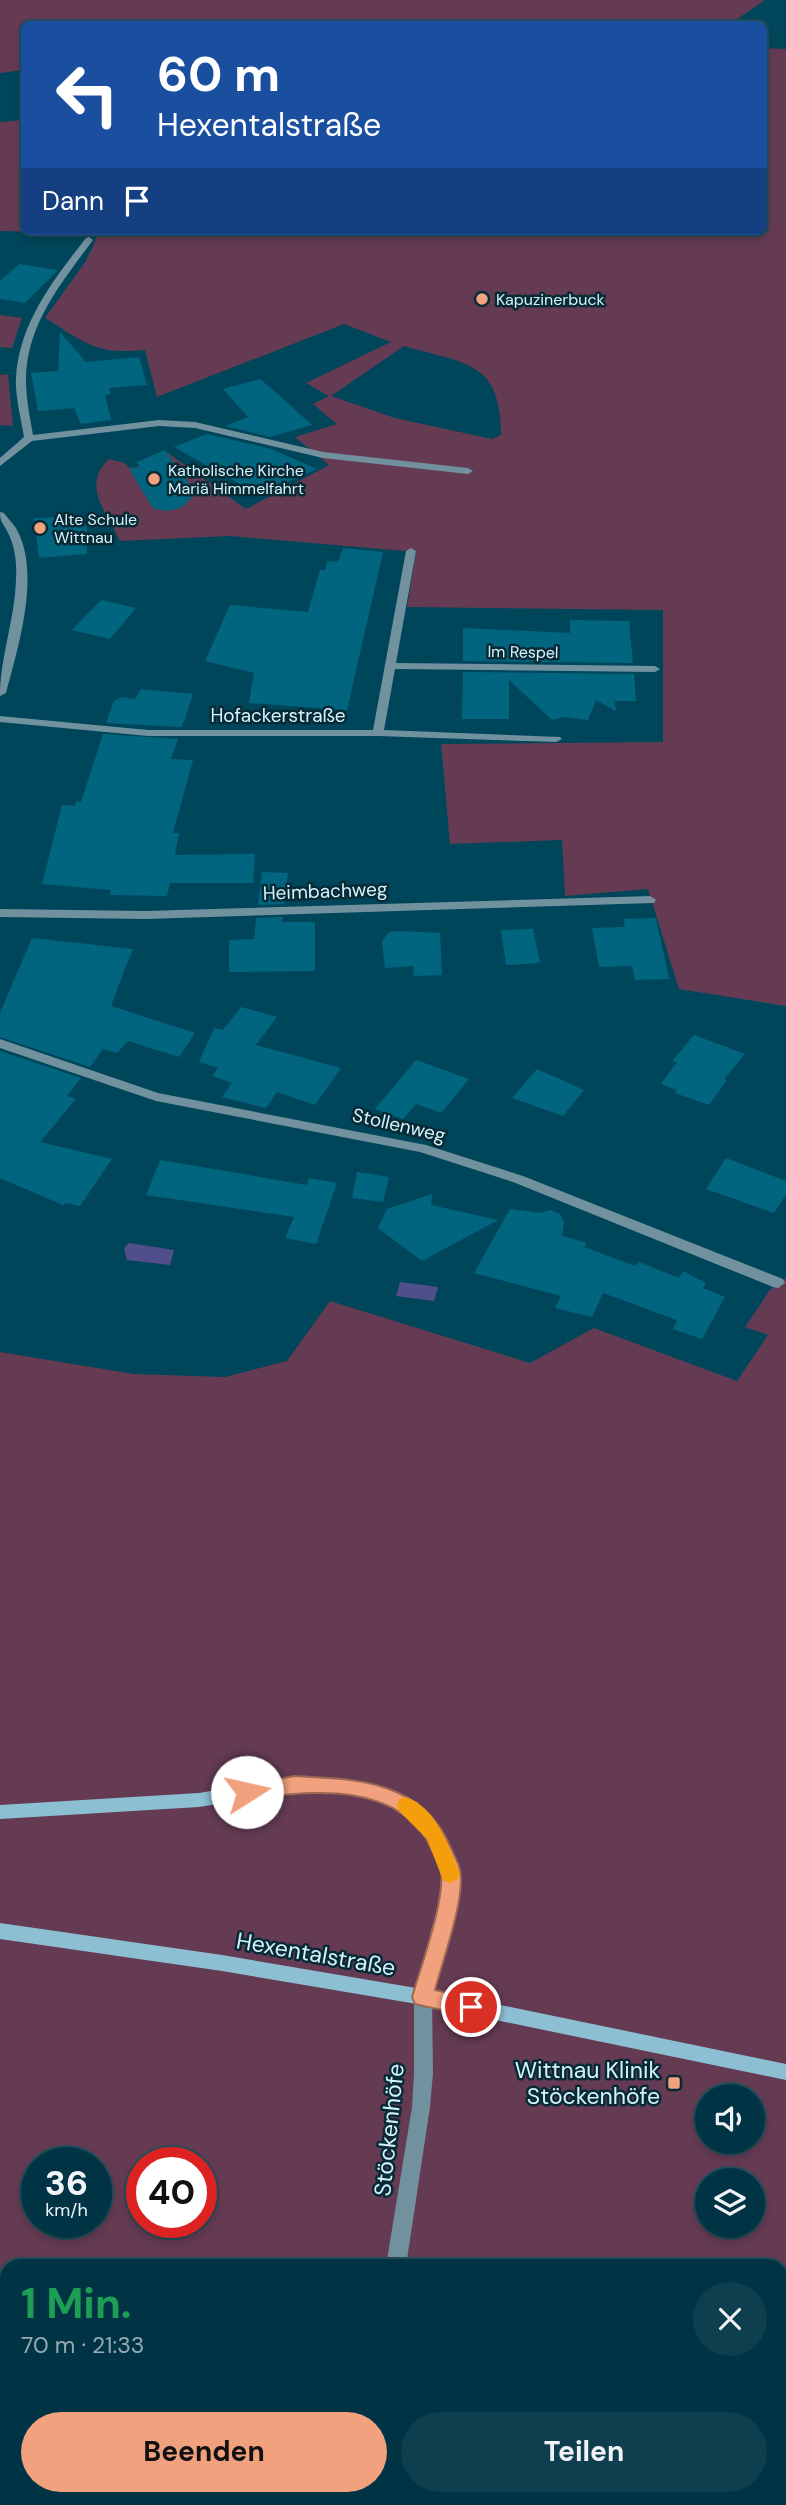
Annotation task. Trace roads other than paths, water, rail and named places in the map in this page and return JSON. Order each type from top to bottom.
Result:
[{"type":"main road","points":[[0,1812],[199,1800],[295,1784],[355,1787],[411,1807],[435,1834],[451,1871],[449,1898],[423,1997]]},
{"type":"main road","name":"Hexentalstraße","points":[[0,1931],[222,1963],[423,1997],[786,2072]]},
{"type":"street","points":[[29,438],[21,378],[33,325],[47,297],[89,240]]},
{"type":"street","points":[[0,463],[29,438],[159,423],[195,425],[323,455],[468,471]]},
{"type":"street","points":[[0,515],[19,551],[22,584],[14,642],[0,693]]},
{"type":"street","points":[[379,733],[411,551]]},
{"type":"street","name":"Im Respel","points":[[391,666],[655,669]]},
{"type":"street","name":"Hofackerstraße","points":[[0,719],[148,733],[379,733],[556,739]]},
{"type":"street","name":"Heimbachweg","points":[[0,913],[146,915],[650,900]]},
{"type":"street","name":"Stollenweg","points":[[0,1043],[156,1097],[421,1147],[518,1179],[778,1283]]},
{"type":"street","name":"Stöckenhöfe","points":[[397,2259],[418,2135],[423,2079],[420,2027],[423,1997]]},
{"type":"place","name":"Kapuzinerbuck","points":[[482,299]]},
{"type":"place","name":"Katholische Kirche Mariä Himmelfahrt","points":[[154,479]]},
{"type":"place","name":"Alte Schule Wittnau","points":[[40,528]]},
{"type":"place","name":"Wittnau Klinik Stöckenhöfe","points":[[674,2083]]}]
